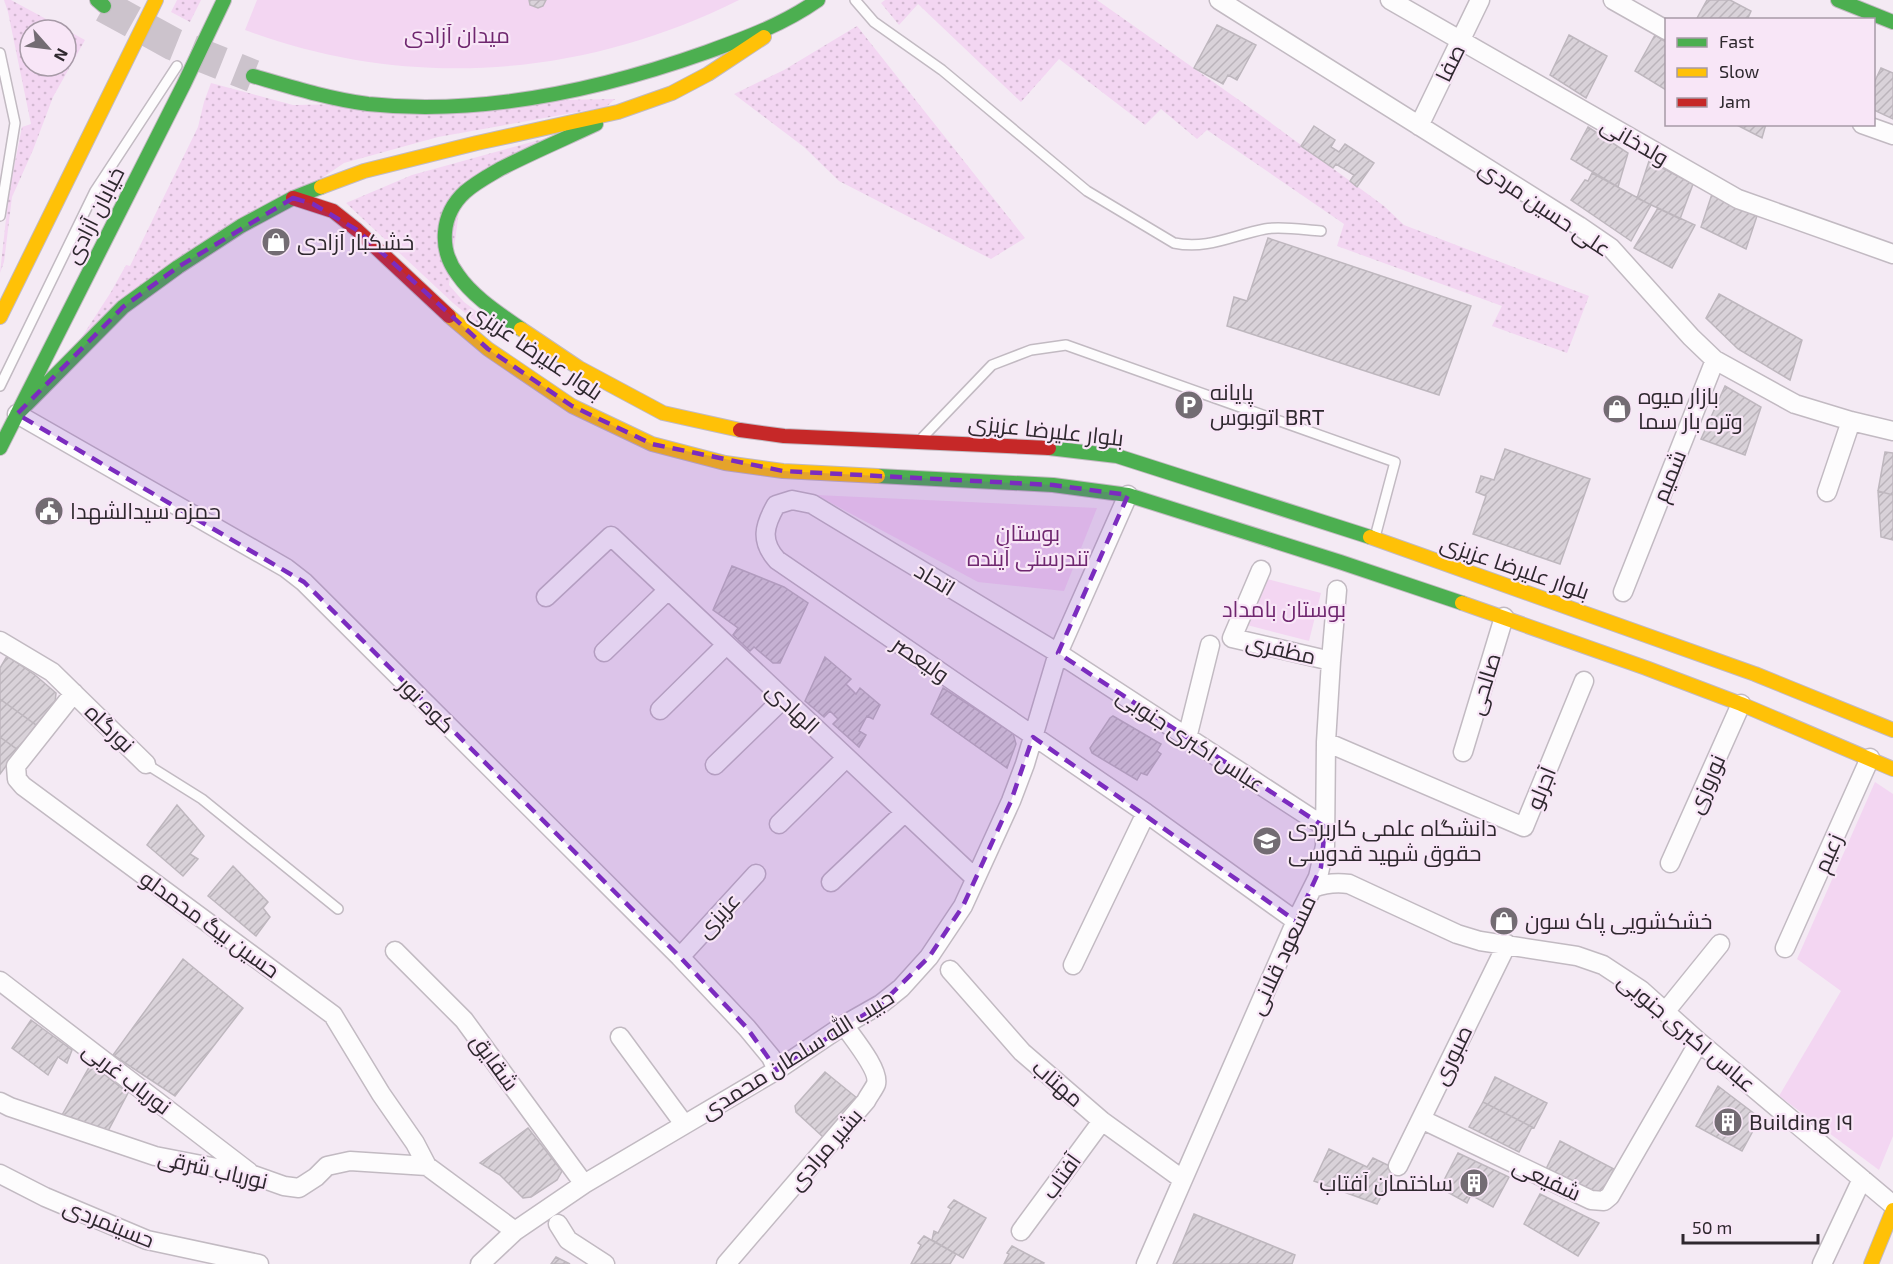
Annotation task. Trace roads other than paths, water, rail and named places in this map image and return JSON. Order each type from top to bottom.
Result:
[{"type":"main road","name":"خیابان آزادی","points":[[0,317],[156,0]]},
{"type":"main road","name":"خیابان آزادی","points":[[0,448],[224,0]]},
{"type":"main road","points":[[17,414],[123,307],[178,267],[241,226],[294,198],[364,171],[618,112],[672,93],[708,75],[818,0]]},
{"type":"main road","points":[[1838,0],[1893,22]]},
{"type":"main road","points":[[253,76],[306,92],[385,105],[474,104],[603,85],[695,56],[789,20]]},
{"type":"main road","name":"بلوار علیرضا عزیزی","points":[[618,112],[488,176],[465,192],[450,211],[445,225],[444,241],[450,262],[458,276],[477,295],[499,336],[572,406],[652,444],[756,468],[783,471],[881,467],[1053,485],[1133,479],[1375,539],[1755,674],[1893,730]]},
{"type":"main road","name":"بلوار علیرضا عزیزی","points":[[294,198],[333,211],[357,230],[453,321],[499,336],[579,368],[663,413],[726,428],[784,436],[919,440],[1094,452],[1133,479],[1285,544],[1504,617],[1741,704],[1893,769]]},
{"type":"main road","points":[[881,467],[884,439]]},
{"type":"main road","points":[[1871,1264],[1893,1210]]},
{"type":"street","name":"علی حسین مردی","points":[[1220,0],[1611,248],[1691,337],[1715,360],[1795,404],[1893,431]]},
{"type":"street","name":"ولدخانی","points":[[1390,0],[1738,199],[1893,254]]},
{"type":"street","name":"صفا","points":[[1419,126],[1480,0]]},
{"type":"street","points":[[1613,0],[1665,29]]},
{"type":"street","points":[[1868,126],[1893,135]]},
{"type":"street","name":"شمیم","points":[[1623,592],[1715,360]]},
{"type":"street","name":"کوه نور","points":[[17,414],[286,568],[304,582],[680,957],[747,1028],[771,1058],[777,1070]]},
{"type":"street","points":[[1827,492],[1851,421]]},
{"type":"street","name":"حبیب الله سلطان محمدی","points":[[480,1264],[515,1231],[584,1184],[777,1070],[887,999],[901,988],[929,957],[963,906],[1011,801],[1058,653],[1133,479]]},
{"type":"street","name":"ولیعصر","points":[[812,504],[792,500],[776,505],[765,531],[770,552],[777,560],[1146,813],[1296,921]]},
{"type":"street","name":"اتحاد","points":[[812,504],[1058,653]]},
{"type":"street","name":"الهادی","points":[[546,597],[611,536],[975,878]]},
{"type":"street","name":"مظفری","points":[[1261,570],[1232,638],[1331,661]]},
{"type":"street","points":[[604,652],[668,590]]},
{"type":"street","name":"مسعود قلانی","points":[[1146,1264],[1296,921],[1313,888],[1323,856],[1326,742],[1337,590]]},
{"type":"street","name":"صالحی","points":[[1463,752],[1504,617]]},
{"type":"street","points":[[0,641],[52,672],[74,693]]},
{"type":"street","points":[[660,710],[726,645]]},
{"type":"street","points":[[1187,738],[1210,645]]},
{"type":"street","name":"عباس اکبری جنوبی","points":[[1058,653],[1325,827]]},
{"type":"street","name":"آجرلو","points":[[1326,742],[1524,827],[1584,681]]},
{"type":"street","name":"نورگاه","points":[[74,693],[146,764]]},
{"type":"street","name":"حسین بیگ محمدلو","points":[[74,693],[16,766],[17,779],[23,786],[333,1015],[381,1094],[415,1143],[427,1166],[515,1231]]},
{"type":"street","points":[[715,765],[783,699]]},
{"type":"street","name":"نوروزی","points":[[1670,863],[1741,704]]},
{"type":"street","points":[[779,824],[846,758]]},
{"type":"street","name":"زعیم","points":[[1785,948],[1870,758]]},
{"type":"street","points":[[831,882],[904,813]]},
{"type":"street","points":[[1073,965],[1146,813]]},
{"type":"street","name":"عزیزی","points":[[680,957],[756,874]]},
{"type":"street","name":"عباس اکبری جنوبی","points":[[1313,888],[1336,882],[1349,884],[1457,934],[1480,941],[1577,956],[1603,965],[1641,990],[1699,1042],[1893,1205]]},
{"type":"street","name":"صبوری","points":[[1398,1166],[1507,944]]},
{"type":"street","points":[[1665,1012],[1720,944]]},
{"type":"street","name":"شقایق","points":[[395,951],[464,1020],[584,1184]]},
{"type":"street","name":"مهتاب","points":[[950,970],[1022,1052],[1102,1121],[1182,1179]]},
{"type":"street","name":"نوریاب غربی","points":[[0,981],[253,1175]]},
{"type":"street","name":"بشیر مرادی","points":[[726,1264],[866,1101],[876,1082],[876,1074],[870,1062],[844,1025]]},
{"type":"street","points":[[620,1037],[684,1124]]},
{"type":"street","name":"شفیعی","points":[[1421,1119],[1592,1200],[1604,1201],[1610,1196],[1699,1042]]},
{"type":"street","name":"نوریاب شرقی","points":[[0,1102],[155,1155],[253,1175],[284,1186],[299,1188],[316,1177],[327,1166],[350,1161],[427,1166]]},
{"type":"street","name":"آفتاب","points":[[1021,1231],[1102,1121]]},
{"type":"street","name":"حسینمردی","points":[[0,1174],[45,1197],[147,1240],[259,1264]]},
{"type":"street","points":[[1822,1264],[1862,1179]]},
{"type":"street","points":[[558,1224],[568,1240],[605,1264]]},
{"type":"lane","points":[[194,39],[218,0]]},
{"type":"lane","points":[[855,0],[874,22],[942,69],[1087,191],[1174,243],[1207,245],[1268,228],[1321,231]]},
{"type":"lane","points":[[0,53],[15,123],[0,216]]},
{"type":"lane","points":[[0,386],[95,191],[182,58]]},
{"type":"lane","points":[[919,440],[992,365],[1032,350],[1066,345],[1395,462],[1375,539]]},
{"type":"lane","points":[[146,764],[202,799],[338,909]]},
{"type":"tunnel","points":[[104,6],[173,44],[253,76]]},
{"type":"place","name":"خشکبار آزادی","points":[[276,242]]},
{"type":"place","name":"پایانه اتوبوس BRT","points":[[1189,405]]},
{"type":"place","name":"بازار میوه وتره بار سما","points":[[1617,409]]},
{"type":"place","name":"حمزه سیدالشهدا","points":[[49,511]]},
{"type":"place","name":"دانشگاه علمی کاربردی حقوق شهید قدوسی","points":[[1267,841]]},
{"type":"place","name":"خشکشویی پاک سون","points":[[1504,921]]},
{"type":"place","name":"Building ۱۹","points":[[1728,1122]]},
{"type":"place","name":"ساختمان آفتاب","points":[[1474,1183]]},
{"type":"park label","name":"میدان آزادی","points":[[457,35]]},
{"type":"park label","name":"بوستان تندرستی آینده","points":[[1028,546]]},
{"type":"park label","name":"بوستان بامداد","points":[[1284,609]]}]
